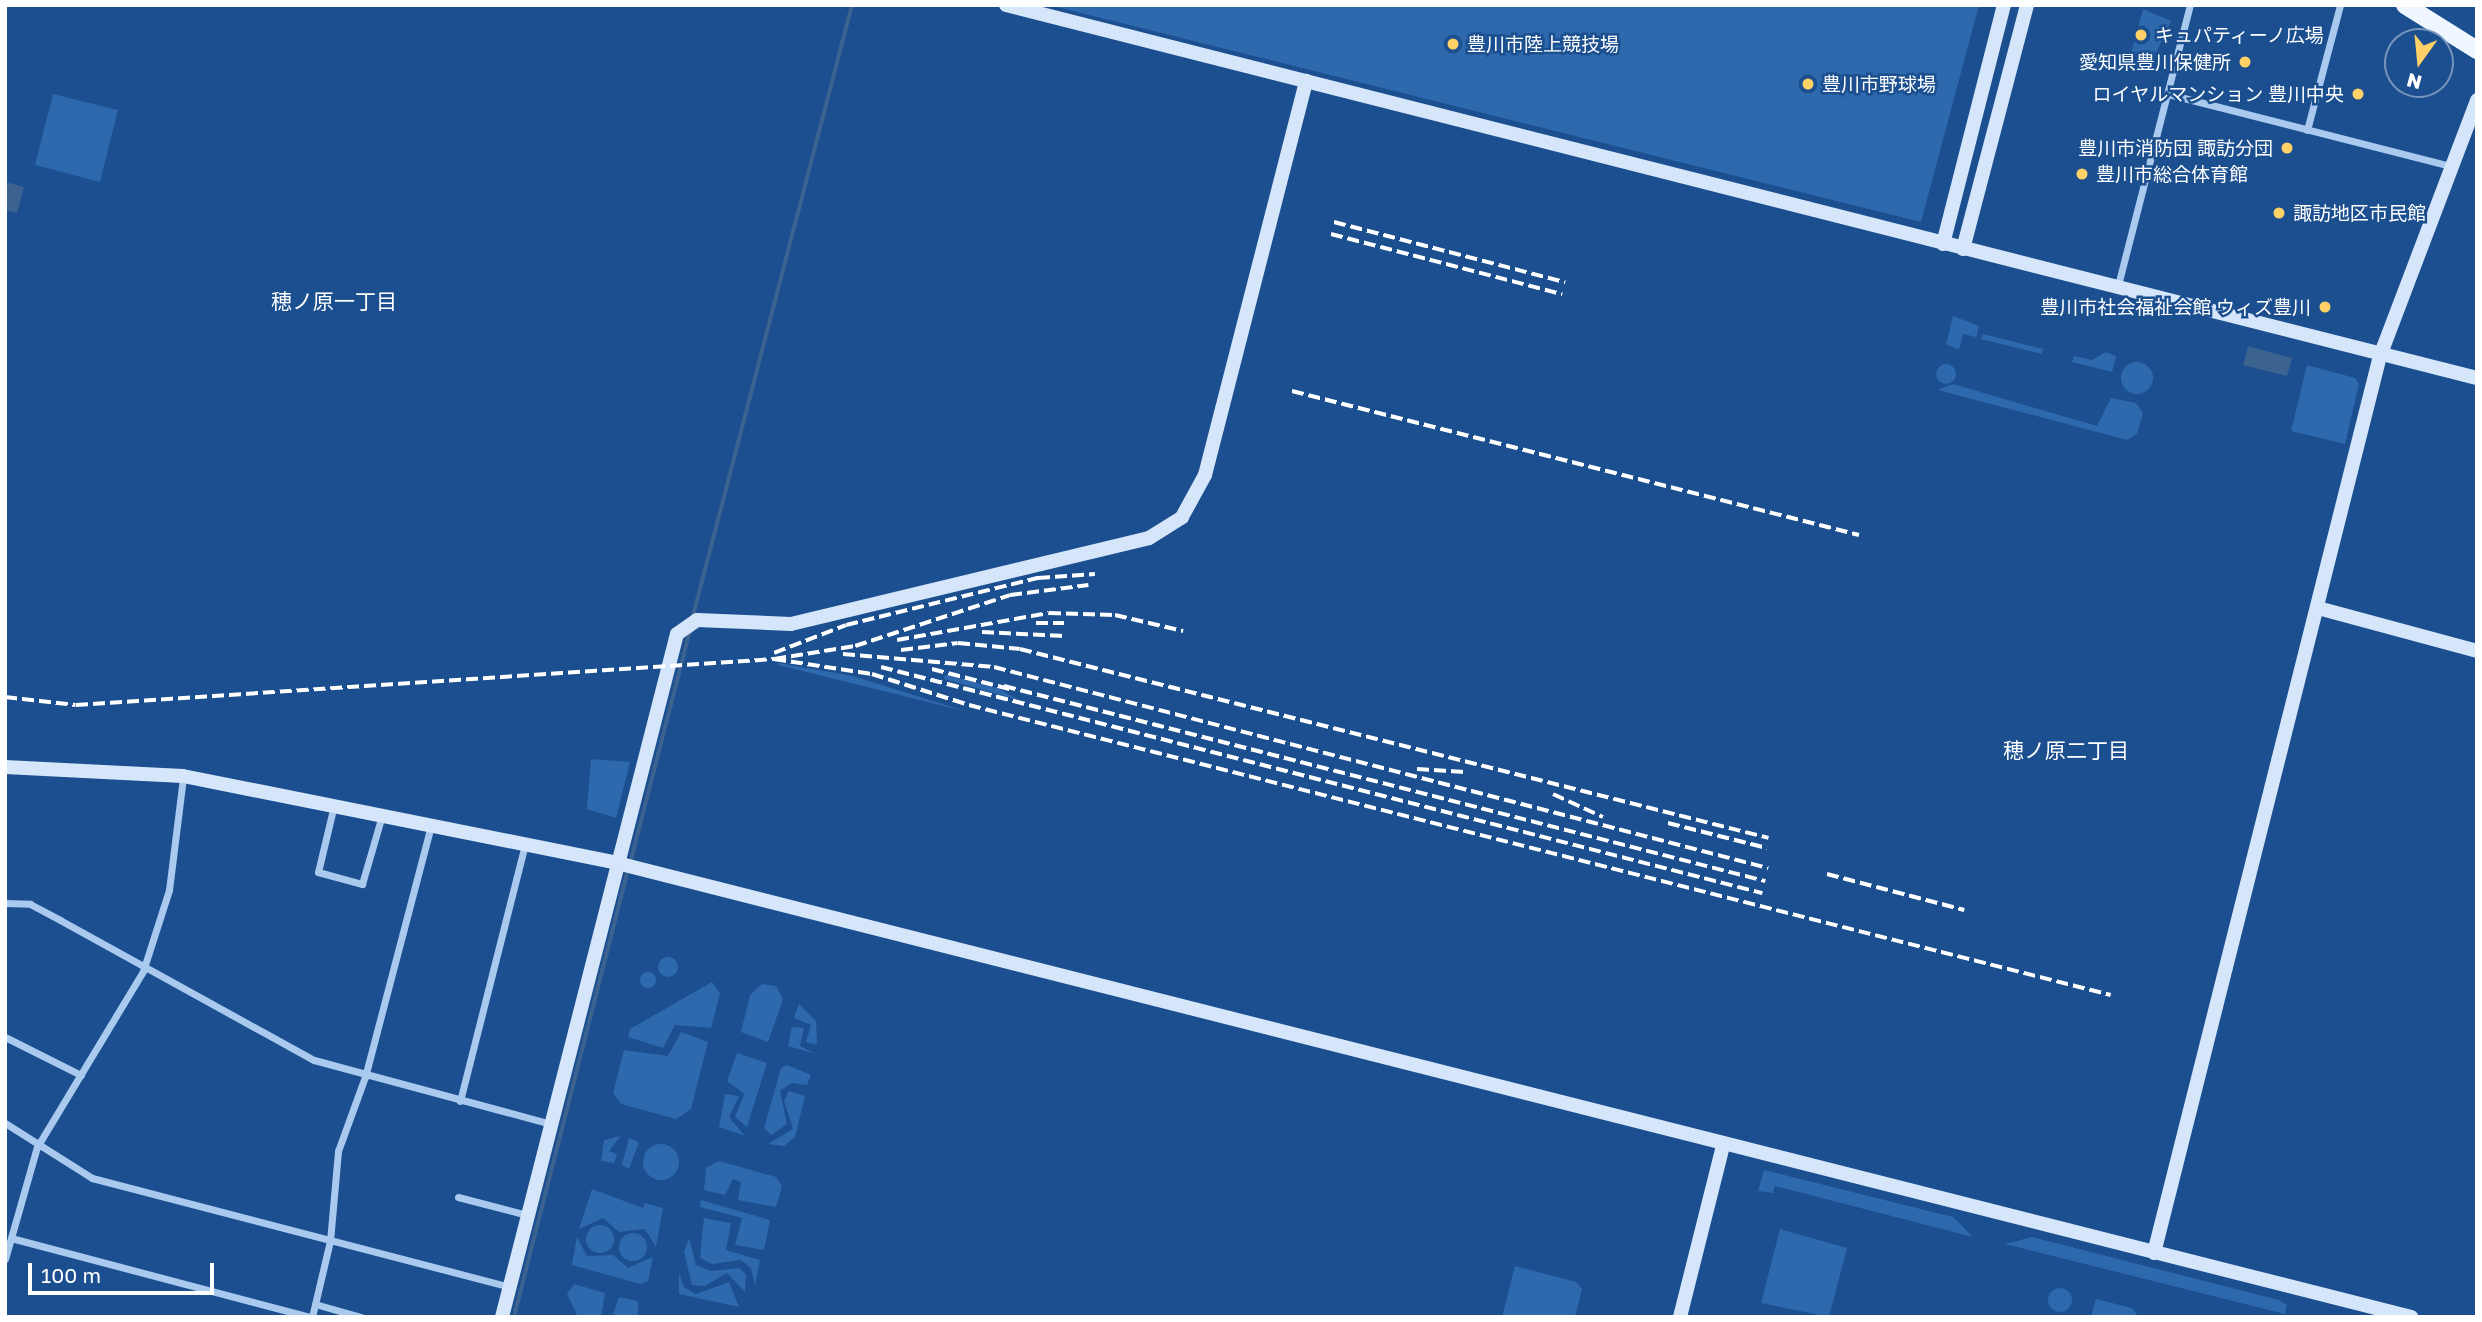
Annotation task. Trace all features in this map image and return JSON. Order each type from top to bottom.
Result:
[{"type":"main road","points":[[2405,5],[2477,50]]},
{"type":"street","points":[[1006,5],[2380,356],[2477,378]]},
{"type":"street","points":[[1943,244],[2004,5]]},
{"type":"street","points":[[1963,249],[2026,5]]},
{"type":"street","points":[[2117,289],[2190,5]]},
{"type":"street","points":[[2307,130],[2340,5]]},
{"type":"street","points":[[502,1317],[672,647],[684,626],[706,620],[791,624],[1149,538],[1182,517],[1205,475],[1306,81]]},
{"type":"street","points":[[2168,94],[2451,166]]},
{"type":"street","points":[[2154,1253],[2380,356],[2477,100]]},
{"type":"street","points":[[2318,608],[2477,650]]},
{"type":"street","points":[[5,767],[183,776],[383,813],[617,863],[1723,1146],[2411,1317]]},
{"type":"street","points":[[5,1259],[37,1147],[143,971],[169,890],[183,776]]},
{"type":"street","points":[[334,804],[318,873],[362,884],[383,813]]},
{"type":"street","points":[[11,1238],[311,1317],[330,1241],[338,1151],[365,1077],[432,824]]},
{"type":"street","points":[[460,1101],[526,844]]},
{"type":"street","points":[[5,903],[30,904],[143,971],[314,1060],[365,1077],[551,1124]]},
{"type":"street","points":[[5,1037],[81,1074]]},
{"type":"street","points":[[5,1123],[37,1147],[92,1178],[509,1287]]},
{"type":"street","points":[[1680,1317],[1723,1146]]},
{"type":"street","points":[[458,1197],[527,1215]]},
{"type":"street","points":[[315,1304],[361,1317]]},
{"type":"shaded area","points":[[1049,5],[1979,5],[1921,222]]},
{"type":"shaded area","points":[[2143,9],[2171,21],[2153,59],[2131,53]]},
{"type":"shaded area","points":[[53,94],[118,110],[100,182],[35,165]]},
{"type":"shaded area","points":[[5,182],[24,187],[17,213],[5,210]]},
{"type":"shaded area","points":[[1953,316],[1979,326],[1976,337],[1963,334],[1959,350],[1946,344]]},
{"type":"shaded area","points":[[1983,334],[2043,349],[2042,354],[1981,339]]},
{"type":"shaded area","points":[[2248,346],[2292,358],[2287,376],[2243,365]]},
{"type":"shaded area","points":[[2106,352],[2116,356],[2112,372],[2072,362],[2074,356],[2092,360]]},
{"type":"shaded area","points":[[2137,362],[2148,367],[2153,378],[2148,389],[2137,394],[2126,389],[2121,378],[2126,367]]},
{"type":"shaded area","points":[[1946,364],[1953,367],[1956,374],[1953,381],[1946,384],[1939,381],[1936,374],[1939,367]]},
{"type":"shaded area","points":[[2307,365],[2355,378],[2359,384],[2345,444],[2291,431]]},
{"type":"shaded area","points":[[1953,384],[2097,426],[2111,398],[2136,403],[2143,413],[2137,434],[2127,440],[1938,390]]},
{"type":"shaded area","points":[[778,665],[853,676],[968,712]]},
{"type":"shaded area","points":[[945,675],[997,688],[1022,701],[944,679]]},
{"type":"shaded area","points":[[591,759],[630,762],[616,818],[587,809]]},
{"type":"shaded area","points":[[668,957],[675,960],[678,967],[675,974],[668,977],[661,974],[658,967],[661,960]]},
{"type":"shaded area","points":[[648,972],[654,974],[654,986],[648,988],[642,986],[640,980],[642,974]]},
{"type":"shaded area","points":[[712,982],[720,993],[711,1028],[675,1025],[663,1048],[628,1037],[630,1029]]},
{"type":"shaded area","points":[[762,984],[776,986],[783,999],[768,1042],[741,1032],[750,995]]},
{"type":"shaded area","points":[[799,1004],[816,1021],[817,1045],[806,1042],[811,1025],[794,1018]]},
{"type":"shaded area","points":[[792,1027],[804,1028],[800,1046],[816,1054],[788,1046]]},
{"type":"shaded area","points":[[681,1032],[708,1042],[691,1109],[676,1119],[621,1104],[613,1093],[624,1050],[668,1056]]},
{"type":"shaded area","points":[[737,1053],[767,1063],[747,1127],[735,1117],[744,1094],[727,1081]]},
{"type":"shaded area","points":[[787,1065],[811,1075],[807,1085],[791,1083],[780,1091],[787,1124],[771,1135],[764,1128],[781,1068]]},
{"type":"shaded area","points":[[789,1091],[805,1096],[795,1137],[784,1146],[768,1144],[793,1129],[784,1101]]},
{"type":"shaded area","points":[[725,1094],[739,1096],[729,1117],[745,1136],[719,1127]]},
{"type":"shaded area","points":[[621,1136],[609,1151],[617,1154],[614,1163],[601,1161],[604,1140]]},
{"type":"shaded area","points":[[629,1138],[639,1142],[629,1169],[622,1165]]},
{"type":"shaded area","points":[[661,1144],[674,1149],[679,1162],[674,1175],[661,1180],[648,1175],[643,1162],[648,1149]]},
{"type":"shaded area","points":[[719,1161],[776,1177],[782,1186],[776,1207],[738,1200],[741,1182],[733,1179],[725,1195],[704,1190],[706,1168]]},
{"type":"shaded area","points":[[1764,1170],[1953,1217],[1973,1237],[1775,1186],[1773,1193],[1758,1191]]},
{"type":"shaded area","points":[[592,1189],[643,1208],[645,1203],[663,1208],[656,1247],[645,1229],[619,1232],[603,1218],[579,1229]]},
{"type":"shaded area","points":[[701,1200],[770,1220],[764,1250],[735,1245],[742,1218],[700,1207]]},
{"type":"shaded area","points":[[704,1218],[731,1223],[726,1250],[760,1260],[755,1286],[751,1268],[741,1260],[712,1264],[700,1258]]},
{"type":"shaded area","points":[[600,1225],[610,1229],[614,1239],[610,1249],[600,1253],[590,1249],[586,1239],[590,1229]]},
{"type":"shaded area","points":[[1780,1229],[1847,1248],[1829,1317],[1761,1303]]},
{"type":"shaded area","points":[[633,1233],[643,1237],[647,1247],[643,1257],[633,1261],[623,1257],[619,1247],[623,1237]]},
{"type":"shaded area","points":[[577,1237],[587,1256],[613,1255],[628,1268],[653,1257],[648,1281],[640,1284],[572,1265]]},
{"type":"shaded area","points":[[2032,1237],[2279,1300],[2287,1305],[2285,1314],[2005,1244]]},
{"type":"shaded area","points":[[689,1238],[696,1265],[711,1271],[739,1268],[746,1274],[745,1292],[727,1273],[705,1286],[692,1285],[684,1252]]},
{"type":"shaded area","points":[[1515,1266],[1576,1282],[1582,1289],[1575,1317],[1502,1317]]},
{"type":"shaded area","points":[[679,1273],[684,1287],[696,1294],[729,1282],[739,1307],[679,1294]]},
{"type":"shaded area","points":[[574,1284],[605,1293],[601,1317],[578,1317],[567,1294]]},
{"type":"shaded area","points":[[2060,1288],[2071,1295],[2072,1300],[2065,1311],[2060,1312],[2049,1305],[2048,1300],[2055,1289]]},
{"type":"shaded area","points":[[619,1297],[638,1301],[638,1317],[612,1317]]},
{"type":"shaded area","points":[[2096,1299],[2132,1308],[2139,1317],[2091,1317]]},
{"type":"waterway","points":[[693,616],[852,5]]},
{"type":"waterway","points":[[630,864],[690,631]]},
{"type":"waterway","points":[[514,1317],[628,871]]},
{"type":"railway","points":[[1334,222],[1565,282]]},
{"type":"railway","points":[[1331,234],[1562,294]]},
{"type":"railway","points":[[1292,391],[1859,535]]},
{"type":"railway","points":[[774,653],[846,625],[1038,578],[1095,574]]},
{"type":"railway","points":[[5,697],[76,705],[774,659],[855,646],[1010,595],[1088,585]]},
{"type":"railway","points":[[897,640],[1049,613],[1115,615],[1183,631]]},
{"type":"railway","points":[[1036,623],[1064,623]]},
{"type":"railway","points":[[982,632],[1065,636]]},
{"type":"railway","points":[[901,650],[958,643],[1020,649],[1769,838]]},
{"type":"railway","points":[[843,654],[994,667],[1768,868]]},
{"type":"railway","points":[[774,659],[872,674],[969,705],[2111,995]]},
{"type":"railway","points":[[881,667],[1762,893]]},
{"type":"railway","points":[[932,669],[1013,690]]},
{"type":"railway","points":[[1004,686],[1765,881]]},
{"type":"railway","points":[[1417,769],[1465,772]]},
{"type":"railway","points":[[1553,794],[1603,817]]},
{"type":"railway","points":[[1668,823],[1767,848]]},
{"type":"railway","points":[[1827,874],[1964,910]]},
{"type":"place","name":"キュパティーノ広場","points":[[2141,35]]},
{"type":"place","name":"豊川市陸上競技場","points":[[1453,44]]},
{"type":"place","name":"愛知県豊川保健所","points":[[2245,62]]},
{"type":"place","name":"豊川市野球場","points":[[1808,84]]},
{"type":"place","name":"ロイヤルマンション 豊川中央","points":[[2358,94]]},
{"type":"place","name":"豊川市消防団 諏訪分団","points":[[2287,148]]},
{"type":"place","name":"豊川市総合体育館","points":[[2082,174]]},
{"type":"place","name":"諏訪地区市民館","points":[[2279,213]]},
{"type":"place","name":"豊川市社会福祉会館 ウィズ豊川","points":[[2325,307]]},
{"type":"district","name":"穂ノ原一丁目","points":[[334,301]]},
{"type":"district","name":"穂ノ原二丁目","points":[[2066,750]]}]
